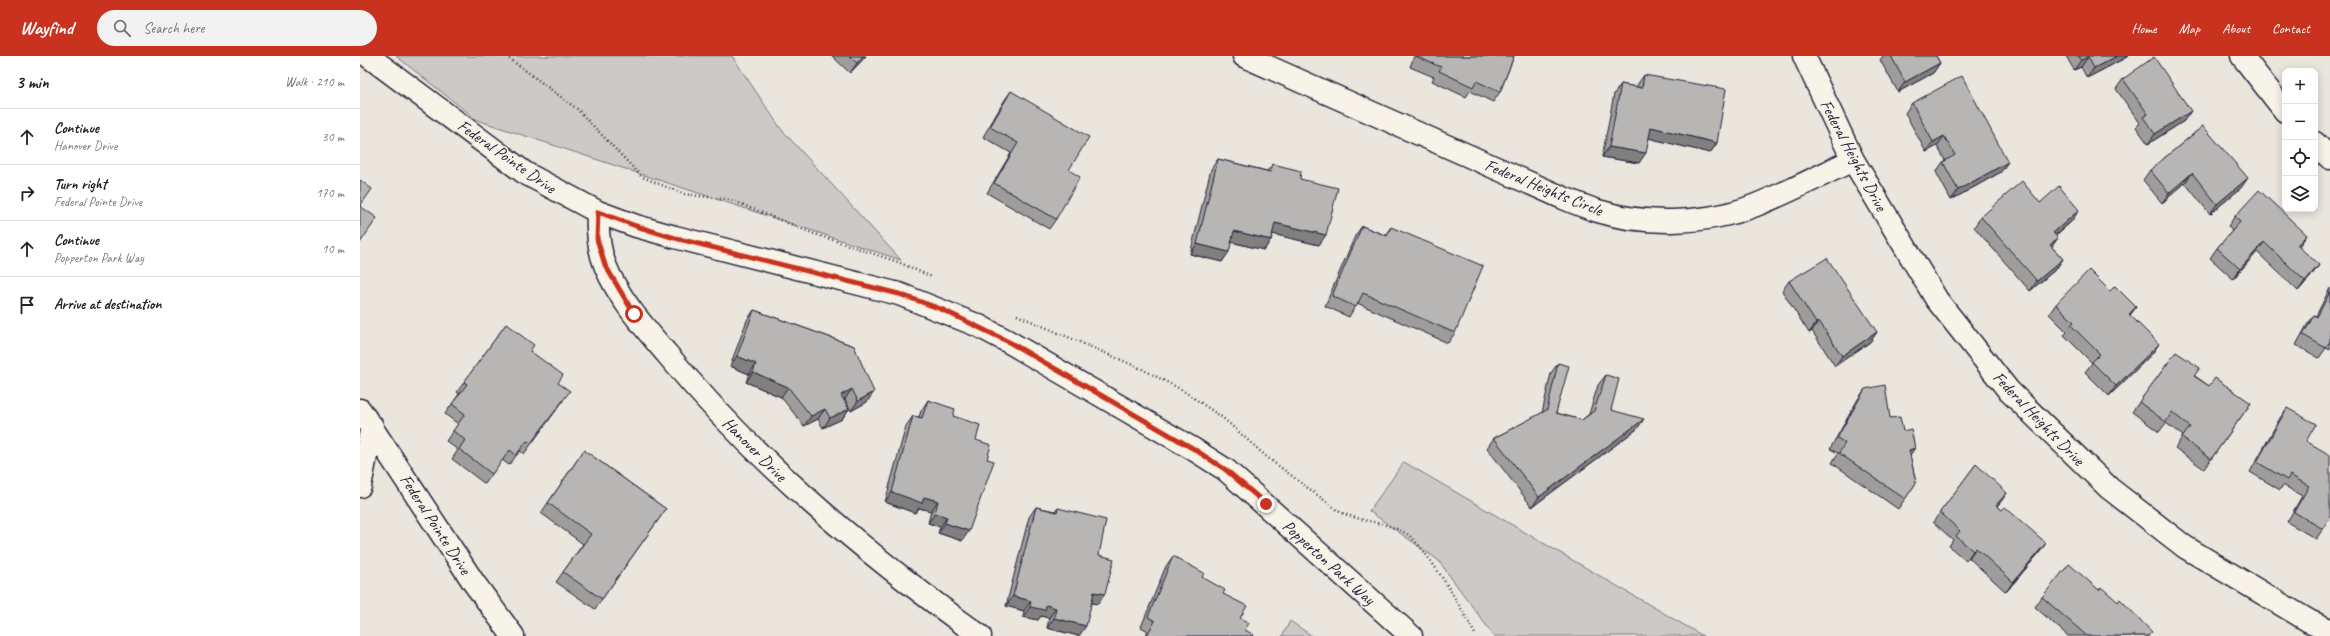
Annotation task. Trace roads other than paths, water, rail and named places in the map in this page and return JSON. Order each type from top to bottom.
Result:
[{"type":"street","name":"Federal Pointe Drive","points":[[368,56],[525,173],[598,212],[675,238],[899,294],[941,309],[1009,342],[1180,441],[1226,470],[1247,487]]},
{"type":"street","name":"Federal Heights Circle","points":[[1244,56],[1561,197],[1599,211],[1636,219],[1680,220],[1717,217],[1755,206],[1853,160]]},
{"type":"street","name":"Federal Heights Drive","points":[[1804,56],[1853,160],[1937,300],[2009,391],[2109,488],[2185,547],[2309,621],[2330,630]]},
{"type":"street","points":[[2242,56],[2282,107]]},
{"type":"street","points":[[2318,147],[2330,158]]},
{"type":"street","name":"Hanover Drive","points":[[598,212],[597,239],[605,265],[634,314],[688,379],[745,441],[799,492],[862,546],[980,636]]},
{"type":"street","name":"Federal Pointe Drive","points":[[366,418],[474,583],[514,636]]},
{"type":"street","points":[[360,486],[366,418]]},
{"type":"street","name":"Popperton Park Way","points":[[1247,487],[1411,636]]}]
